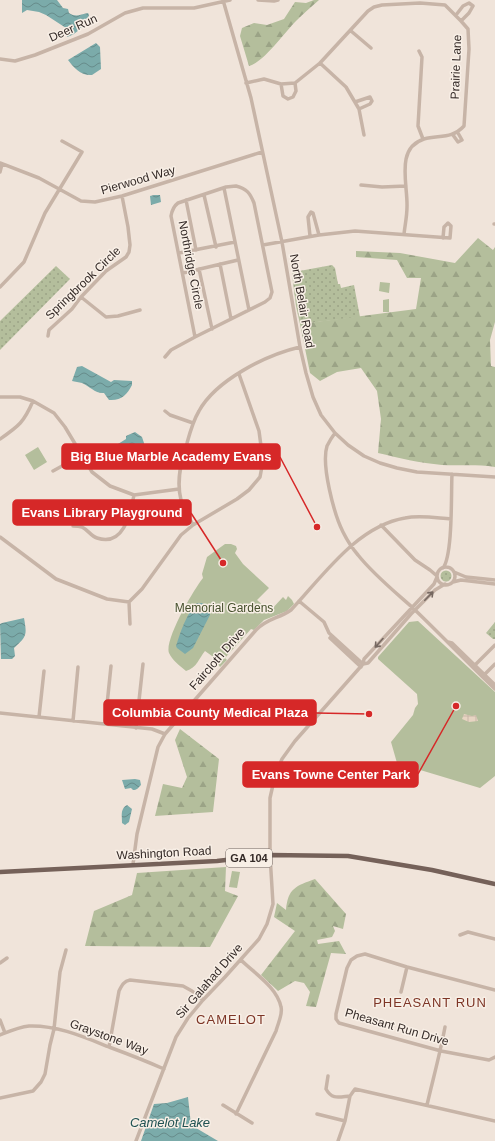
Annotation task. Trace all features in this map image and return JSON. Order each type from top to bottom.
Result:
[{"type":"main road","name":"Washington Road","points":[[0,872],[89,868],[133,864],[217,861],[270,856],[348,856],[432,870],[495,884]]},
{"type":"street","name":"Deer Run","points":[[0,59],[15,61],[35,56],[88,34],[125,14],[143,8],[194,8],[230,0]]},
{"type":"street","points":[[258,0],[278,0]]},
{"type":"street","name":"North Belair Road","points":[[224,1],[250,98],[282,242],[300,347],[312,397],[321,415],[335,433],[364,456],[380,463],[417,472],[495,477]]},
{"type":"street","points":[[456,15],[463,6],[469,2],[473,6],[469,13],[461,21]]},
{"type":"street","name":"Prairie Lane","points":[[295,83],[320,62],[351,31],[368,11],[374,7],[382,5],[420,3],[445,5],[468,29],[469,49],[464,126],[458,133]]},
{"type":"street","points":[[351,31],[371,48]]},
{"type":"street","points":[[419,51],[422,57],[418,126],[423,139]]},
{"type":"street","points":[[320,62],[346,87],[359,109],[364,135]]},
{"type":"street","points":[[246,83],[264,79],[281,84],[295,83],[296,91],[293,98],[288,99],[283,96],[281,84]]},
{"type":"street","points":[[355,102],[370,98],[372,100],[370,104],[359,109]]},
{"type":"street","points":[[404,234],[408,207],[405,164],[411,147],[423,139],[458,133],[462,140],[458,142],[455,140],[453,135]]},
{"type":"street","points":[[0,287],[24,262],[45,213],[82,152],[62,141]]},
{"type":"street","name":"Pierwood Way","points":[[1,164],[39,178],[81,201],[95,202],[122,196],[262,152]]},
{"type":"street","points":[[0,172],[1,164]]},
{"type":"street","points":[[361,185],[382,187],[406,186]]},
{"type":"street","name":"Northridge Circle","points":[[165,357],[170,350],[265,302],[270,298],[272,292],[254,203],[250,194],[244,189],[236,186],[224,188],[186,200],[175,205],[172,211],[171,216],[195,337]]},
{"type":"street","points":[[224,188],[249,310]]},
{"type":"street","points":[[204,195],[216,247]]},
{"type":"street","name":"Springbrook Circle","points":[[48,336],[49,330],[72,309],[81,297],[106,271],[126,257],[129,252],[130,245],[128,227],[122,196]]},
{"type":"street","points":[[186,200],[196,250]]},
{"type":"street","points":[[310,236],[308,217],[311,212],[315,216],[319,234]]},
{"type":"street","points":[[263,245],[319,234],[355,231],[443,238]]},
{"type":"street","points":[[179,253],[216,247],[235,242]]},
{"type":"street","points":[[183,273],[238,260]]},
{"type":"street","points":[[220,264],[231,319]]},
{"type":"street","points":[[199,269],[212,329]]},
{"type":"street","points":[[81,297],[106,317],[118,316],[140,310]]},
{"type":"street","points":[[193,525],[181,500],[179,476],[185,447],[199,410],[215,390],[239,374],[266,358],[300,347]]},
{"type":"street","points":[[130,624],[129,602],[142,589],[181,535],[193,525],[237,499],[249,490],[260,477],[263,461],[259,430],[239,374]]},
{"type":"street","points":[[0,397],[20,397],[33,401],[54,413],[65,427],[92,472],[110,486],[134,495],[179,489]]},
{"type":"street","points":[[0,439],[15,429],[27,416],[33,401]]},
{"type":"street","points":[[165,411],[170,415],[193,423]]},
{"type":"street","points":[[335,433],[327,445],[326,454],[328,480],[337,518],[351,545],[378,577],[448,642],[452,643],[495,689]]},
{"type":"street","points":[[185,447],[202,453]]},
{"type":"street","points":[[53,472],[82,455]]},
{"type":"street","points":[[413,609],[434,584],[447,559],[451,519],[452,474]]},
{"type":"street","points":[[73,526],[82,528],[96,538],[107,541],[117,536],[126,526],[134,495]]},
{"type":"street","name":"Faircloth Drive","points":[[133,864],[137,834],[158,747],[165,734],[263,622],[291,610],[351,545],[381,525],[406,518],[451,519]]},
{"type":"street","points":[[381,525],[415,560],[430,570],[440,582],[445,584]]},
{"type":"street","points":[[0,538],[56,579],[107,599],[129,602]]},
{"type":"street","points":[[447,559],[454,578],[452,582]]},
{"type":"street","points":[[430,570],[447,567],[466,577],[495,580]]},
{"type":"street","points":[[413,609],[435,590],[445,584],[461,580],[495,584]]},
{"type":"street","points":[[299,601],[324,622],[331,637],[362,665]]},
{"type":"street","name":"Sir Galahad Drive","points":[[136,1141],[176,1037],[188,1018],[203,1000],[259,939],[267,924],[273,904],[270,856],[270,798],[275,776],[282,759],[295,741],[362,665],[364,659],[413,609]]},
{"type":"street","points":[[474,667],[495,645]]},
{"type":"street","points":[[136,728],[143,664]]},
{"type":"street","points":[[483,676],[495,664]]},
{"type":"street","points":[[105,724],[111,666]]},
{"type":"street","points":[[73,721],[78,667]]},
{"type":"street","points":[[39,717],[44,671]]},
{"type":"street","points":[[483,676],[495,685]]},
{"type":"street","points":[[0,713],[157,730],[165,734]]},
{"type":"street","points":[[460,936],[468,932],[495,939]]},
{"type":"street","points":[[0,1098],[33,1090],[46,1074],[50,1044],[54,1029],[60,972],[66,950]]},
{"type":"street","name":"Pheasant Run Drive","points":[[495,990],[407,967],[365,954],[356,956],[351,960],[347,968],[336,1014],[336,1019],[339,1023],[441,1051],[490,1060],[495,1057]]},
{"type":"street","points":[[0,963],[7,958]]},
{"type":"street","points":[[236,1114],[276,1031],[281,1018],[282,1008],[278,997],[268,985],[241,960]]},
{"type":"street","points":[[401,992],[407,967]]},
{"type":"street","points":[[109,1047],[119,992],[126,981],[130,980],[183,986],[203,1000]]},
{"type":"street","points":[[0,1020],[5,1033]]},
{"type":"street","name":"Graystone Way","points":[[0,1035],[29,1026],[69,1032],[164,1069]]},
{"type":"street","points":[[427,1106],[434,1072],[441,1051],[445,1027]]},
{"type":"street","points":[[328,1076],[326,1089],[329,1095],[335,1097],[350,1096]]},
{"type":"street","points":[[338,1141],[345,1121],[350,1096],[355,1089],[495,1121]]},
{"type":"street","points":[[223,1105],[252,1123]]},
{"type":"street","points":[[317,1114],[345,1121]]},
{"type":"green space","points":[[319,0],[296,21],[261,59],[255,64],[249,66],[240,36],[242,28],[254,23],[267,25],[284,19],[295,2],[306,3]]},
{"type":"green space","points":[[478,238],[493,250],[495,247],[495,322],[490,340],[491,366],[495,367],[495,467],[434,464],[378,453],[381,419],[377,391],[361,368],[337,372],[320,381],[310,373],[300,324],[416,309],[421,278],[407,278],[397,260],[356,257],[356,251],[400,253],[455,263]]},
{"type":"green space","points":[[332,265],[335,268],[338,284],[340,284],[341,288],[354,285],[360,317],[300,324],[292,274],[294,272]]},
{"type":"green space","points":[[56,266],[70,279],[0,350],[0,321]]},
{"type":"green space","points":[[380,282],[390,283],[389,293],[379,291]]},
{"type":"green space","points":[[389,299],[389,312],[383,312],[383,300]]},
{"type":"green space","points":[[38,447],[47,462],[34,470],[25,455]]},
{"type":"green space","name":"Memorial Gardens","points":[[225,544],[236,546],[237,549],[235,553],[243,564],[269,588],[257,600],[270,611],[283,597],[286,600],[288,596],[294,604],[287,611],[264,620],[254,630],[251,629],[225,658],[227,660],[220,667],[212,656],[205,651],[193,668],[186,671],[170,656],[169,646],[171,637],[187,603],[203,578],[202,574],[207,557]]},
{"type":"green space","points":[[444,571],[448,571],[450,572],[450,580],[444,581],[441,578],[441,574]]},
{"type":"green space","points":[[418,621],[495,692],[495,776],[480,788],[397,763],[391,742],[413,715],[418,704],[417,694],[378,659],[378,657],[409,622]]},
{"type":"green space","points":[[495,622],[495,639],[493,639],[486,633]]},
{"type":"green space","points":[[180,729],[219,759],[213,812],[155,816],[163,784],[182,788],[187,777],[175,740]]},
{"type":"green space","points":[[226,867],[225,891],[238,896],[210,947],[85,946],[94,911],[132,895],[137,873]]},
{"type":"green space","points":[[232,871],[240,872],[237,888],[229,887]]},
{"type":"green space","points":[[315,879],[346,914],[343,929],[333,926],[335,931],[332,937],[317,940],[318,944],[339,941],[346,954],[331,953],[316,1007],[306,1006],[310,992],[304,983],[295,981],[278,991],[261,975],[295,931],[274,917],[277,903],[286,910],[291,892],[298,886]]},
{"type":"shaded area","points":[[464,714],[472,716],[476,715],[478,721],[469,722],[462,719]]},
{"type":"water","points":[[22,0],[57,0],[63,8],[68,9],[69,13],[76,15],[88,13],[89,15],[86,22],[80,29],[67,37],[66,28],[46,15],[27,10],[22,13]]},
{"type":"water","points":[[96,43],[100,47],[101,69],[92,75],[81,73],[75,69],[68,60]]},
{"type":"water","points":[[160,195],[161,202],[151,205],[150,196]]},
{"type":"water","points":[[82,366],[111,382],[114,380],[132,381],[132,385],[123,397],[109,400],[104,393],[95,391],[82,383],[72,381],[77,367]]},
{"type":"water","points":[[135,432],[142,437],[146,449],[138,465],[125,460],[120,455],[117,448],[118,444],[126,439],[126,436]]},
{"type":"water","points":[[197,603],[202,603],[210,607],[210,615],[193,648],[185,654],[176,646],[187,617]]},
{"type":"water","points":[[24,618],[26,632],[24,638],[14,648],[15,656],[12,659],[1,659],[0,624]]},
{"type":"water","points":[[122,780],[140,780],[141,785],[138,788],[134,790],[131,788],[125,789]]},
{"type":"water","points":[[127,805],[132,809],[129,822],[125,825],[122,823],[122,813],[123,809]]},
{"type":"water","name":"Camelot Lake","points":[[188,1097],[191,1125],[218,1141],[141,1141],[154,1104],[167,1103]]},
{"type":"place","name":"Big Blue Marble Academy Evans","points":[[317,527]]},
{"type":"place","name":"Evans Library Playground","points":[[223,563]]},
{"type":"place","name":"Evans Towne Center Park","points":[[456,706]]},
{"type":"place","name":"Columbia County Medical Plaza","points":[[369,714]]},
{"type":"district","name":"PHEASANT RUN","points":[[430,1002]]},
{"type":"district","name":"CAMELOT","points":[[231,1019]]}]
